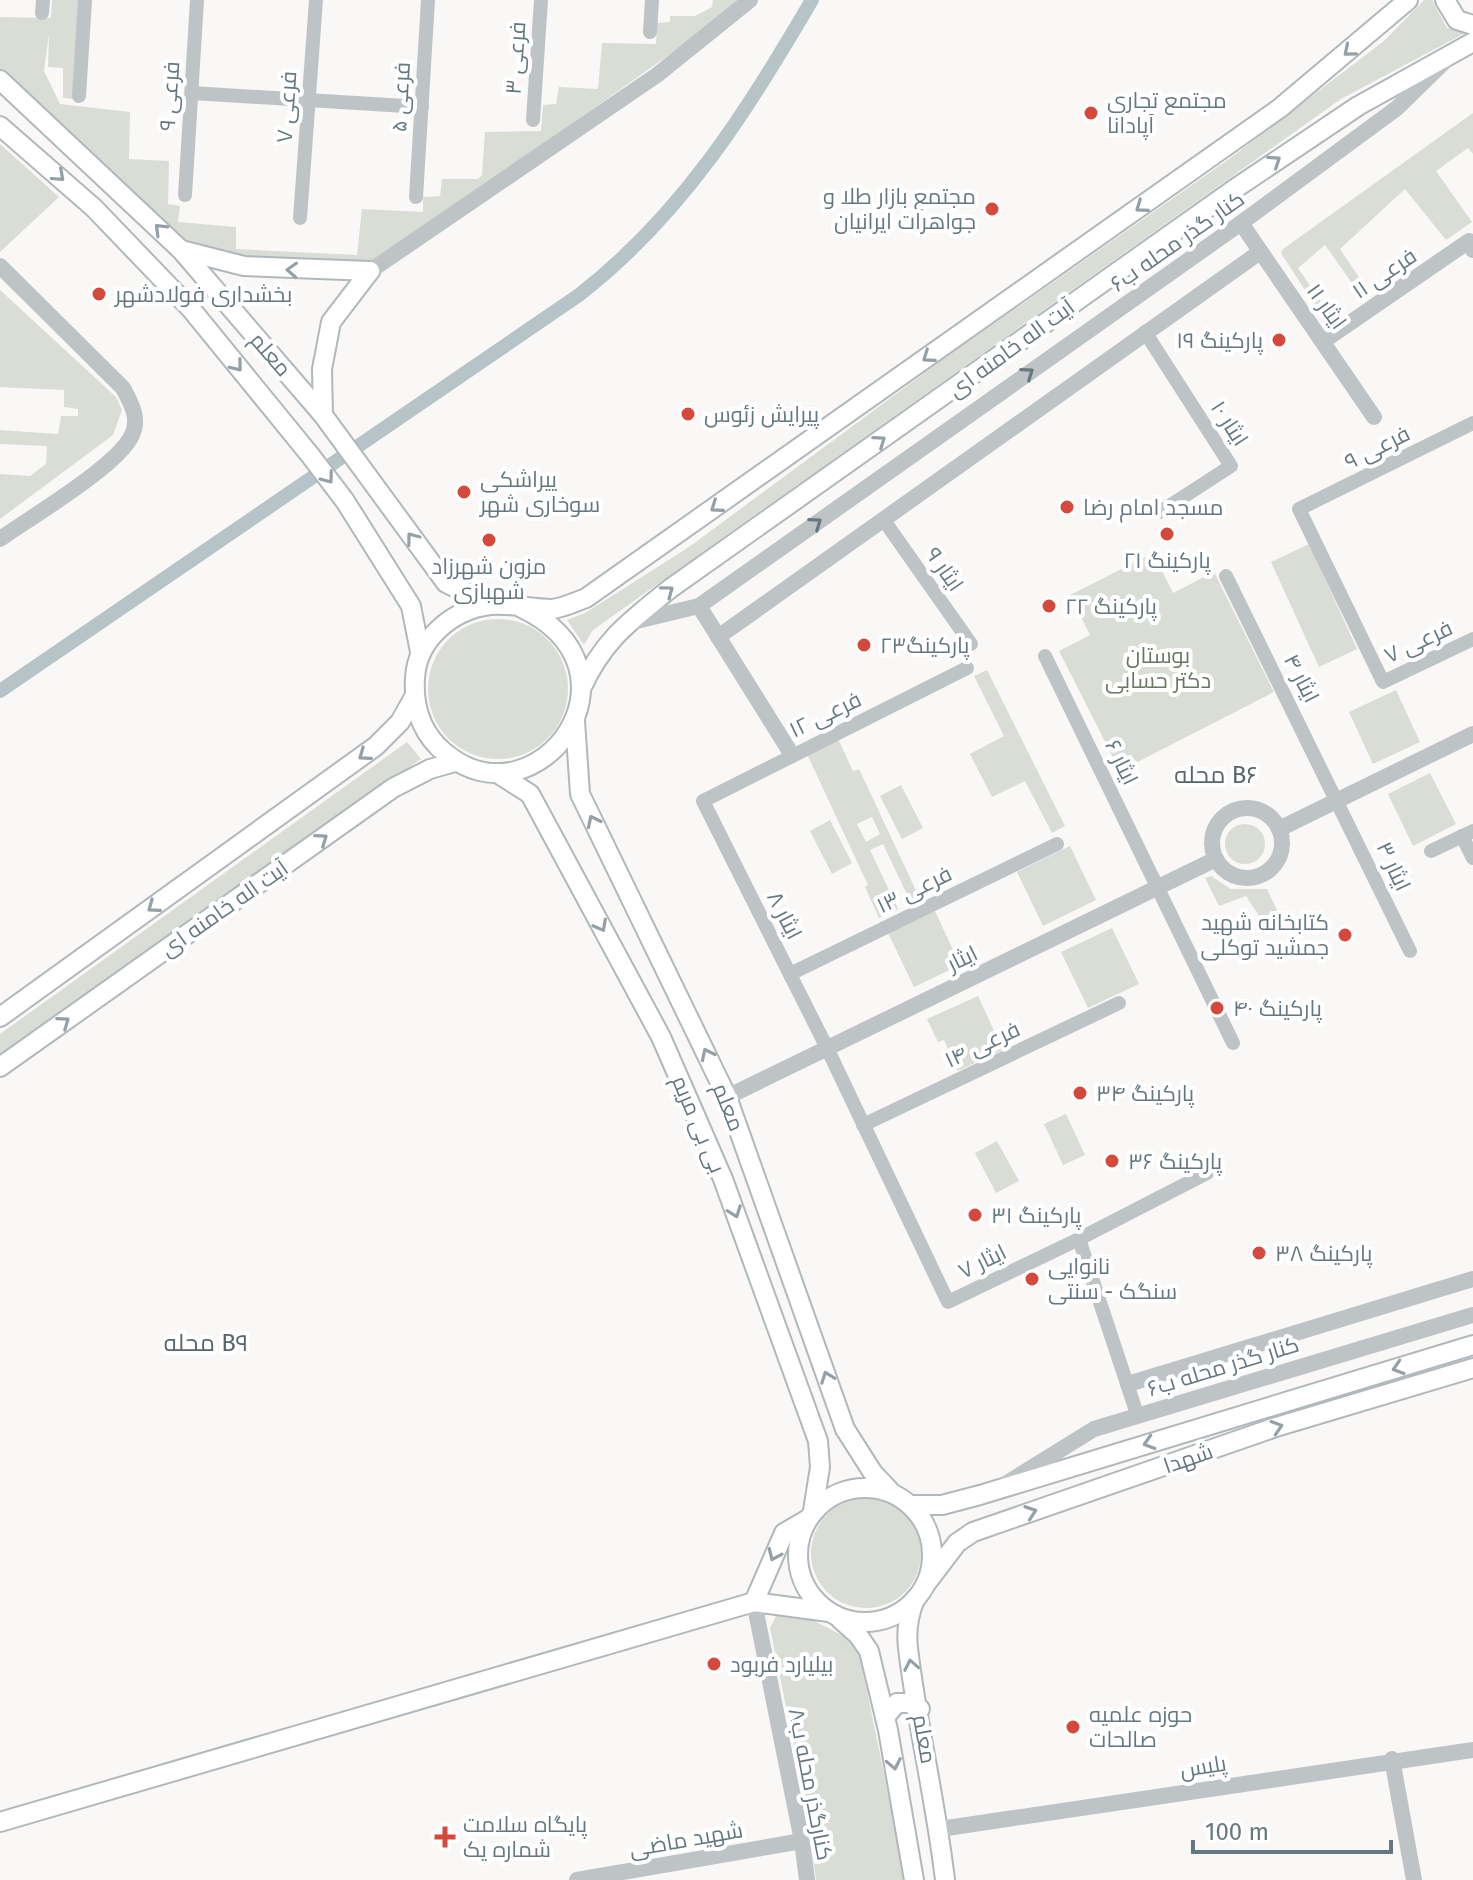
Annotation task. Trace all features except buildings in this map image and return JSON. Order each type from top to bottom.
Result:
[{"type":"main road","name":"آیت اله خامنه ای","points":[[520,607],[555,609],[586,598],[622,574],[1280,108],[1408,0]]},
{"type":"main road","points":[[1445,0],[1457,20],[1473,25]]},
{"type":"main road","name":"آیت اله خامنه ای","points":[[581,689],[594,661],[614,634],[671,588],[1233,190],[1358,106],[1465,46]]},
{"type":"main road","name":"معلم","points":[[0,80],[119,188],[181,250],[323,415],[446,583],[490,605]]},
{"type":"main road","name":"معلم","points":[[0,126],[94,208],[191,309],[310,455],[345,501],[411,606],[420,652]]},
{"type":"main road","points":[[94,208],[119,188]]},
{"type":"main road","points":[[181,250],[244,266],[370,271]]},
{"type":"main road","points":[[323,415],[322,369],[331,322],[370,271]]},
{"type":"main road","points":[[490,605],[520,607],[545,619],[564,638],[577,662],[581,689],[575,720],[563,742],[544,759],[521,769],[497,773],[475,770],[455,762],[435,745],[421,722],[414,697],[420,652],[441,626],[464,611],[490,605]]},
{"type":"main road","name":"آیت اله خامنه ای","points":[[0,1017],[376,746],[400,722],[414,697]]},
{"type":"main road","name":"معلم","points":[[575,720],[580,794],[727,1097],[845,1429],[873,1473],[891,1492]]},
{"type":"main road","name":"آیت اله خامنه ای","points":[[0,1067],[393,788],[430,769],[455,762]]},
{"type":"main road","name":"بی بی مریم","points":[[497,773],[530,794],[661,1037],[723,1179],[818,1441],[820,1467],[810,1515]]},
{"type":"main road","name":"شهدا","points":[[911,1505],[942,1505],[980,1495],[1473,1345]]},
{"type":"main road","points":[[1440,1355],[1446,1377]]},
{"type":"main road","name":"شهدا","points":[[920,1592],[957,1543],[989,1526],[1276,1427],[1473,1368]]},
{"type":"main road","points":[[818,1441],[838,1437],[845,1429]]},
{"type":"main road","points":[[0,1822],[754,1602],[871,1622],[888,1618],[920,1592],[931,1560],[929,1534],[911,1505],[891,1492],[874,1488],[841,1491],[784,1533],[754,1602]]},
{"type":"main road","points":[[980,1495],[989,1526]]},
{"type":"main road","points":[[810,1515],[799,1538],[797,1559],[802,1580],[813,1598],[833,1614]]},
{"type":"main road","name":"معلم","points":[[920,1592],[910,1611],[907,1645],[940,1829],[945,1880]]},
{"type":"main road","name":"معلم","points":[[833,1614],[858,1635],[869,1651],[885,1717],[914,1880]]},
{"type":"main road","points":[[885,1717],[897,1703],[909,1703],[920,1709]]},
{"type":"street","points":[[79,96],[85,0]]},
{"type":"street","name":"فرعی ۹","points":[[185,195],[197,0]]},
{"type":"street","name":"فرعی ۷","points":[[300,218],[316,0]]},
{"type":"street","name":"فرعی ۵","points":[[416,197],[428,0]]},
{"type":"street","name":"فرعی ۳","points":[[533,120],[541,0]]},
{"type":"street","points":[[650,32],[652,0]]},
{"type":"street","points":[[370,271],[657,75],[750,0]]},
{"type":"street","name":"کنار گذر محله ب۶","points":[[626,624],[699,606],[1241,223],[1397,108],[1465,46]]},
{"type":"street","points":[[192,93],[422,107]]},
{"type":"street","name":"ایثار ۱۱","points":[[1241,223],[1325,340],[1374,417]]},
{"type":"street","name":"فرعی ۱۱","points":[[1325,340],[1472,243]]},
{"type":"street","points":[[718,637],[1260,252]]},
{"type":"street","points":[[0,266],[123,388],[135,411],[133,433],[119,454],[0,539]]},
{"type":"street","name":"ایثار ۱۰","points":[[1145,332],[1231,466],[1160,512]]},
{"type":"street","name":"فرعی ۹","points":[[1383,682],[1299,509],[1473,423]]},
{"type":"street","name":"ایثار ۹","points":[[883,519],[971,644]]},
{"type":"street","name":"ایثار ۴","points":[[1226,576],[1338,800]]},
{"type":"street","points":[[699,606],[792,755]]},
{"type":"street","name":"فرعی ۷","points":[[1383,682],[1473,639]]},
{"type":"street","name":"ایثار ۶","points":[[1045,656],[1233,1043]]},
{"type":"street","name":"فرعی ۱۲","points":[[703,801],[967,668]]},
{"type":"street","points":[[1279,829],[1473,734]]},
{"type":"street","name":"ایثار ۳","points":[[1338,800],[1410,951]]},
{"type":"street","name":"ایثار ۸","points":[[703,801],[827,1048]]},
{"type":"street","points":[[1254,809],[1265,813],[1279,829],[1281,853],[1276,863],[1258,876],[1239,877],[1229,873],[1216,859],[1212,848],[1216,826],[1233,811],[1254,809]]},
{"type":"street","points":[[1431,851],[1468,833],[1473,858]]},
{"type":"street","name":"فرعی ۱۳","points":[[790,974],[1057,844]]},
{"type":"street","name":"ایثار","points":[[727,1097],[1216,859]]},
{"type":"street","name":"فرعی ۱۴","points":[[863,1125],[1119,1003]]},
{"type":"street","name":"ایثار ۷","points":[[827,1048],[948,1302],[1079,1239]]},
{"type":"street","points":[[1137,1414],[1079,1239],[1207,1173]]},
{"type":"street","points":[[1128,1384],[1473,1279]]},
{"type":"street","name":"کنار گذر محله ب۶","points":[[999,1489],[1094,1429],[1473,1315]]},
{"type":"street","name":"کنارگذر محله ب۸","points":[[754,1602],[807,1880]]},
{"type":"street","name":"پلیس","points":[[940,1829],[1392,1759],[1473,1750]]},
{"type":"street","points":[[1392,1759],[1414,1880]]},
{"type":"street","name":"شهید ماضی","points":[[582,1880],[802,1841]]},
{"type":"green space","points":[[52,0],[80,0],[74,99],[63,98],[63,68],[48,67],[49,34],[44,71],[60,104],[130,112],[129,159],[169,161],[168,204],[180,206],[178,222],[236,227],[236,249],[357,255],[362,209],[423,212],[423,197],[440,196],[442,179],[478,179],[482,175],[485,132],[541,131],[543,105],[556,104],[559,87],[598,89],[602,43],[656,44],[657,23],[670,22],[670,16],[695,16],[712,7],[713,0],[737,0],[711,25],[370,267],[239,260],[193,246],[0,73],[0,17],[51,18]]},
{"type":"green space","points":[[1424,0],[1432,0],[1447,28],[1465,33],[1341,99],[593,630],[584,645],[567,620],[585,613],[689,547],[942,360],[1229,159],[1384,41]]},
{"type":"green space","points":[[1473,113],[1473,154],[1468,148],[1436,171],[1472,222],[1446,240],[1405,189],[1340,249],[1371,295],[1364,300],[1325,245],[1298,268],[1333,319],[1327,324],[1281,253],[1283,249]]},
{"type":"green space","points":[[0,144],[59,197],[0,252]]},
{"type":"green space","points":[[0,290],[116,397],[122,410],[113,435],[0,519],[0,474],[30,476],[46,464],[47,446],[0,444],[0,430],[58,434],[61,416],[78,416],[78,409],[64,407],[64,390],[0,387]]},
{"type":"green space","points":[[1309,544],[1357,649],[1319,667],[1271,562]]},
{"type":"green space","name":"بوستان دکتر حسابی","points":[[1153,553],[1173,593],[1214,572],[1274,692],[1120,771],[1059,651],[1090,635],[1070,595]]},
{"type":"green space","points":[[498,619],[525,624],[548,639],[563,662],[568,689],[563,716],[548,739],[525,754],[498,759],[471,754],[448,739],[433,716],[428,689],[433,662],[448,639],[471,624]]},
{"type":"green space","points":[[987,670],[1065,826],[1052,833],[1025,781],[992,797],[970,754],[1004,736],[974,676]]},
{"type":"green space","points":[[1396,690],[1420,742],[1373,764],[1349,712]]},
{"type":"green space","points":[[838,739],[853,771],[859,769],[920,899],[911,903],[883,844],[870,850],[898,909],[879,918],[865,887],[868,885],[807,754]],"holes":[[[872,817],[880,834],[866,842],[857,824]]]},
{"type":"green space","points":[[407,742],[421,759],[0,1054],[0,1034]]},
{"type":"green space","points":[[1430,773],[1456,824],[1413,846],[1388,794]]},
{"type":"green space","points":[[901,785],[923,828],[902,839],[880,796]]},
{"type":"green space","points":[[830,820],[852,863],[832,874],[810,831]]},
{"type":"green space","points":[[1245,824],[1259,830],[1265,844],[1259,858],[1245,864],[1231,858],[1225,844],[1231,830]]},
{"type":"green space","points":[[1070,846],[1096,900],[1043,926],[1017,872]]},
{"type":"green space","points":[[1211,876],[1231,889],[1267,889],[1283,923],[1272,928],[1265,915],[1259,916],[1246,896],[1219,906],[1205,878]]},
{"type":"green space","points":[[935,911],[960,965],[914,987],[888,933]]},
{"type":"green space","points":[[1112,928],[1139,984],[1088,1008],[1061,952]]},
{"type":"green space","points":[[978,996],[1003,1050],[958,1071],[944,1040],[938,1042],[927,1019]]},
{"type":"green space","points":[[1066,1114],[1085,1155],[1063,1165],[1044,1124]]},
{"type":"green space","points":[[997,1141],[1019,1181],[996,1193],[975,1153]]},
{"type":"green space","points":[[866,1498],[887,1502],[905,1514],[917,1532],[921,1553],[917,1574],[905,1592],[887,1604],[866,1608],[845,1604],[827,1592],[815,1574],[811,1553],[815,1532],[827,1514],[845,1502]]},
{"type":"green space","points":[[803,1615],[857,1643],[906,1880],[816,1880],[805,1800],[770,1628],[776,1616]]},
{"type":"waterway","points":[[0,691],[579,295],[616,264],[681,196],[710,159],[812,0]]},
{"type":"place","name":"مجتمع تجاری آپادانا","points":[[1091,113]]},
{"type":"place","name":"مجتمع بازار طلا و جواهرات ایرانیان","points":[[992,209]]},
{"type":"place","name":"بخشداری فولادشهر","points":[[99,294]]},
{"type":"place","name":"پارکینگ ۱۹","points":[[1279,340]]},
{"type":"place","name":"پیرایش زئوس","points":[[688,414]]},
{"type":"place","name":"پیراشکی سوخاری شهر","points":[[464,492]]},
{"type":"place","name":"مسجد امام رضا","points":[[1067,507]]},
{"type":"place","name":"پارکینگ ۲۱","points":[[1167,534]]},
{"type":"place","name":"مزون شهرزاد شهبازی","points":[[489,540]]},
{"type":"place","name":"پارکینگ ۲۲","points":[[1049,606]]},
{"type":"place","name":"پارکینگ۲۳","points":[[864,645]]},
{"type":"place","name":"کتابخانه شهید جمشید توکلی","points":[[1345,935]]},
{"type":"place","name":"پارکینگ ۴۰","points":[[1217,1008]]},
{"type":"place","name":"پارکینگ ۳۴","points":[[1080,1093]]},
{"type":"place","name":"پارکینگ ۳۶","points":[[1112,1161]]},
{"type":"place","name":"پارکینگ ۳۱","points":[[975,1215]]},
{"type":"place","name":"پارکینگ ۳۸","points":[[1259,1253]]},
{"type":"place","name":"نانوایی سنگک - سنتی","points":[[1032,1279]]},
{"type":"place","name":"بیلیارد فربود","points":[[714,1664]]},
{"type":"place","name":"حوزه علمیه صالحات","points":[[1073,1727]]},
{"type":"place","name":"پایگاه سلامت شماره یک","points":[[445,1837]]},
{"type":"district","name":"محله B۶","points":[[1216,775]]},
{"type":"district","name":"محله B۹","points":[[206,1343]]}]
